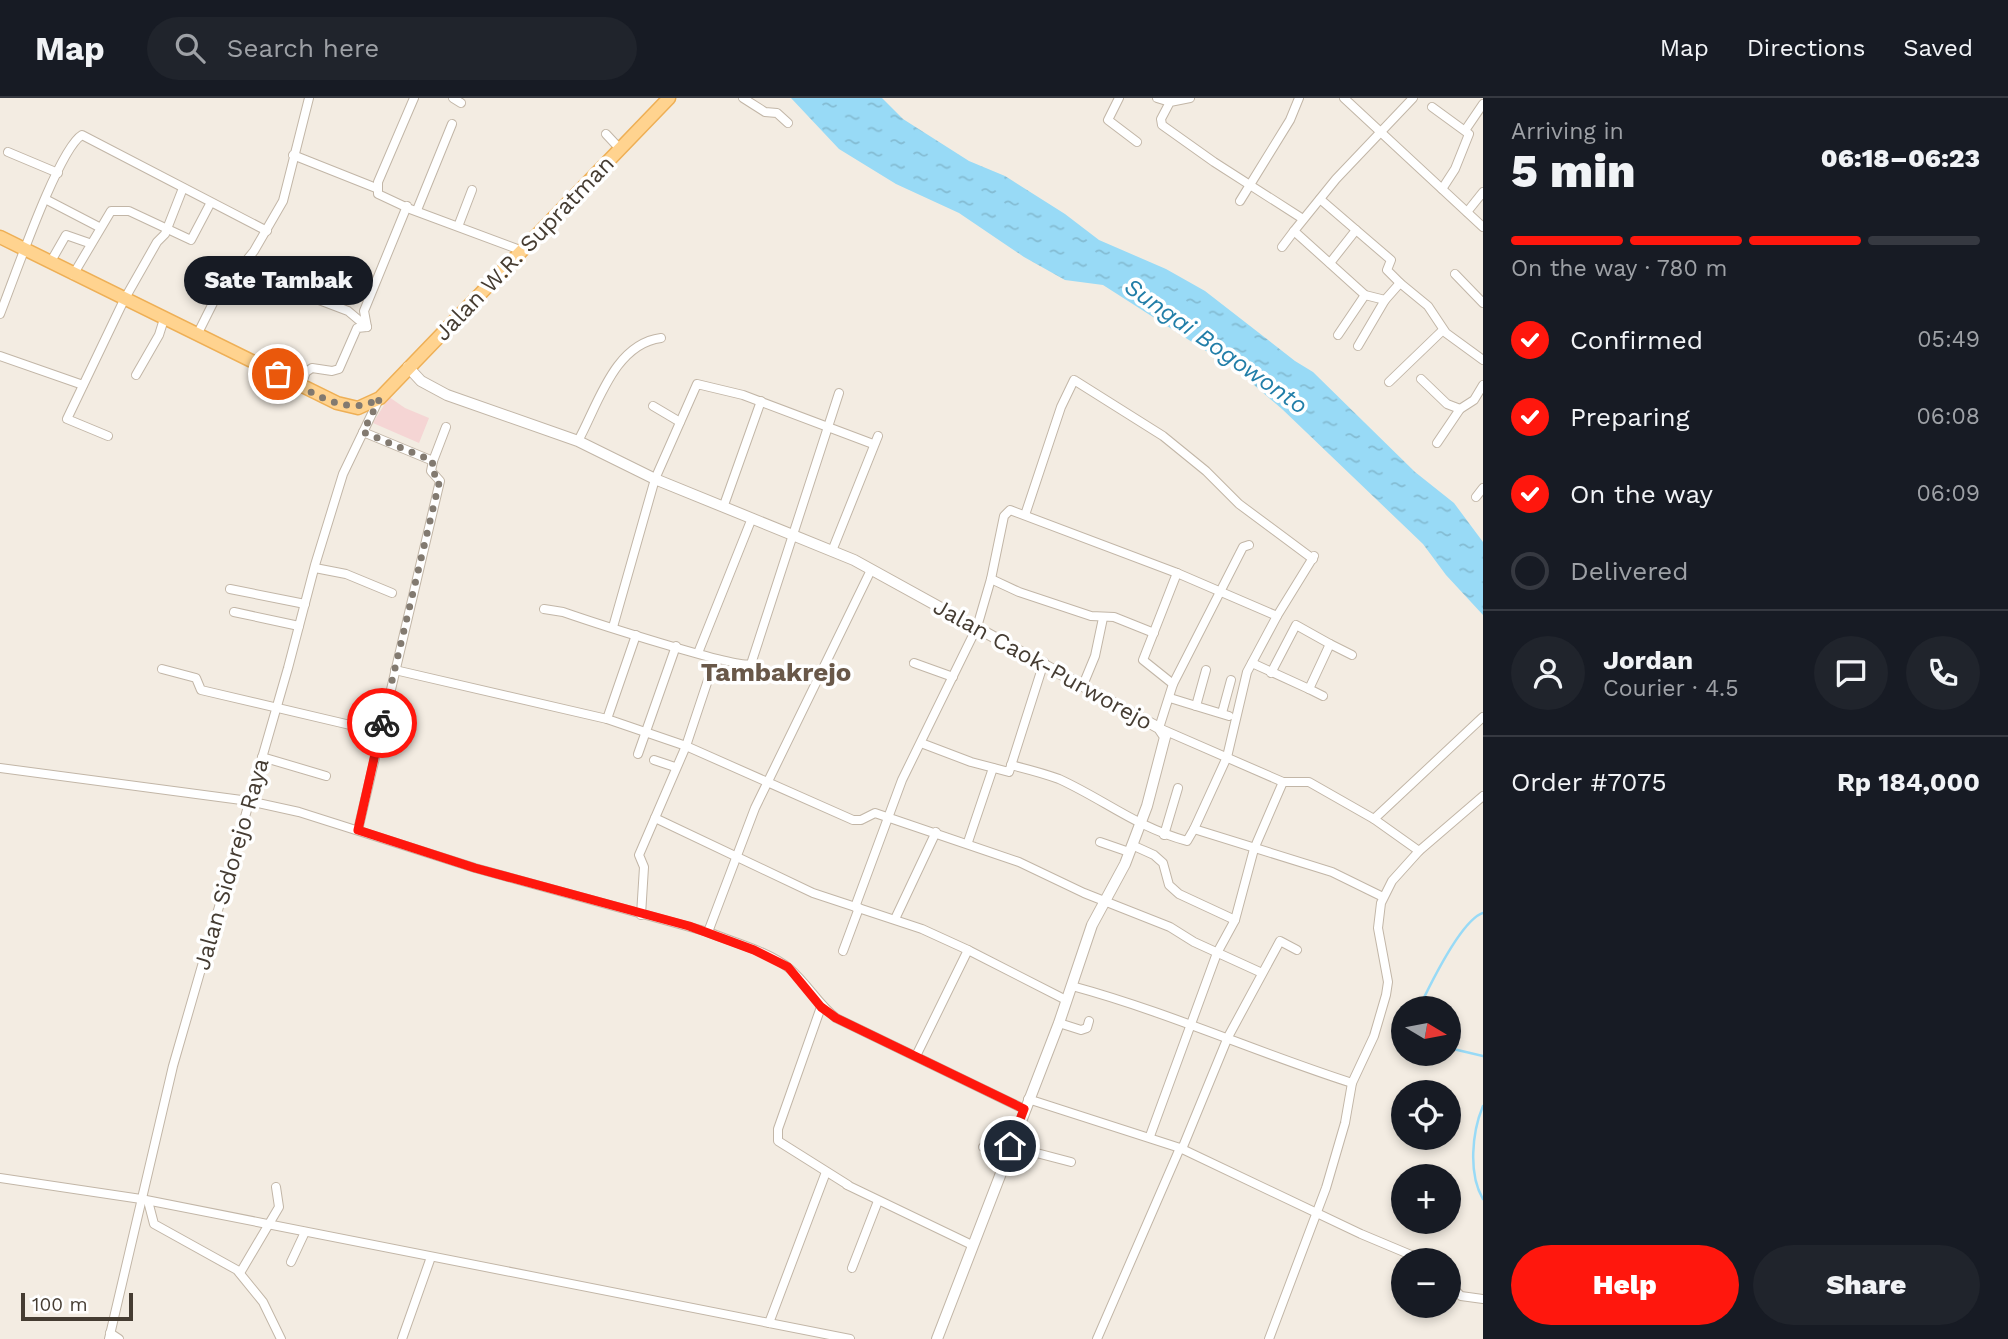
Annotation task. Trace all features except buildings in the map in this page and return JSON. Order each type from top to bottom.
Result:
[{"type":"main road","name":"Jalan W.R. Supratman","points":[[380,398],[669,98]]},
{"type":"main road","points":[[0,237],[124,300],[349,406],[365,406],[380,398]]},
{"type":"street","points":[[197,335],[214,301],[267,231],[283,201],[309,98]]},
{"type":"street","points":[[376,188],[414,98]]},
{"type":"street","points":[[453,98],[461,103]]},
{"type":"street","points":[[743,98],[765,112],[777,113],[788,123]]},
{"type":"street","points":[[1119,98],[1108,120],[1137,142]]},
{"type":"street","points":[[1157,98],[1170,102],[1190,98]]},
{"type":"street","points":[[1240,201],[1290,120],[1299,98]]},
{"type":"street","points":[[1343,98],[1483,228]]},
{"type":"street","points":[[1282,247],[1320,199],[1413,98]]},
{"type":"street","points":[[1170,102],[1161,119],[1162,125],[1303,219]]},
{"type":"street","points":[[1466,129],[1483,104]]},
{"type":"street","points":[[1432,107],[1466,129],[1469,134],[1455,169],[1442,189]]},
{"type":"street","points":[[417,210],[452,124]]},
{"type":"street","points":[[606,134],[620,149]]},
{"type":"street","points":[[0,314],[58,173],[71,145],[82,135],[210,204],[267,231]]},
{"type":"street","points":[[8,152],[58,173]]},
{"type":"street","points":[[293,155],[376,188],[386,199],[459,224],[520,250]]},
{"type":"street","points":[[108,436],[68,421],[124,300],[165,229],[183,188]]},
{"type":"street","points":[[459,224],[472,190]]},
{"type":"street","points":[[1467,212],[1483,192]]},
{"type":"street","points":[[1320,199],[1391,260],[1387,270],[1428,306],[1443,330],[1483,360]]},
{"type":"street","points":[[47,200],[99,227]]},
{"type":"street","points":[[73,275],[89,243],[111,211],[124,210],[191,240],[210,204]]},
{"type":"street","points":[[367,327],[365,311],[407,206]]},
{"type":"street","points":[[1330,263],[1356,230]]},
{"type":"street","points":[[1294,231],[1366,295],[1385,300]]},
{"type":"street","points":[[50,263],[66,235],[89,243]]},
{"type":"street","points":[[240,270],[348,311],[367,327]]},
{"type":"street","points":[[1455,274],[1483,303]]},
{"type":"street","points":[[1358,345],[1385,300],[1400,283]]},
{"type":"street","points":[[1338,335],[1366,295]]},
{"type":"street","points":[[136,375],[159,335],[164,319]]},
{"type":"street","points":[[300,385],[312,368],[332,372],[340,369],[357,328],[367,327]]},
{"type":"street","points":[[1389,382],[1443,330]]},
{"type":"street","points":[[578,442],[613,370],[625,355],[646,341],[661,338]]},
{"type":"street","points":[[0,356],[83,385]]},
{"type":"street","name":"Jalan Caok-Purworejo","points":[[408,367],[421,381],[447,395],[578,442],[655,479],[832,551],[1044,662],[1159,727],[1165,745],[1140,825],[1092,925],[1059,1023],[937,1339]]},
{"type":"street","points":[[1421,379],[1447,404],[1460,409]]},
{"type":"street","points":[[1011,765],[1067,783],[1140,825],[1187,841],[1227,757],[1252,663],[1277,616],[1314,557],[1239,504],[1206,471],[1163,436],[1074,380],[1061,407],[1025,515]]},
{"type":"street","points":[[613,627],[655,479],[697,384],[761,401],[830,428],[876,440],[832,551]]},
{"type":"street","points":[[1437,443],[1460,409],[1480,398],[1483,385]]},
{"type":"street","points":[[544,609],[715,659],[751,664],[830,428],[839,393]]},
{"type":"street","name":"Jalan Sidorejo Raya","points":[[110,1336],[144,1200],[173,1066],[315,568],[339,486],[380,398]]},
{"type":"street","points":[[724,506],[761,401]]},
{"type":"street","points":[[653,406],[680,422]]},
{"type":"street","points":[[358,830],[440,481],[431,471],[446,427]]},
{"type":"street","points":[[363,432],[433,461]]},
{"type":"street","points":[[1476,497],[1483,488]]},
{"type":"street","points":[[844,951],[902,780],[977,627],[991,579],[1004,516],[1010,510],[1177,573],[1277,616]]},
{"type":"street","points":[[698,653],[752,518]]},
{"type":"street","points":[[1249,545],[1242,547],[1222,592],[1173,684],[1159,727],[1283,782],[1310,782],[1374,819],[1419,851]]},
{"type":"street","points":[[315,568],[346,574],[392,593]]},
{"type":"street","points":[[709,932],[735,855],[871,570]]},
{"type":"street","points":[[1173,684],[1143,660],[1177,573]]},
{"type":"street","points":[[991,579],[1018,592],[1103,618],[1114,617],[1154,634]]},
{"type":"street","points":[[230,589],[305,604]]},
{"type":"street","points":[[234,612],[299,626]]},
{"type":"street","points":[[1083,685],[1094,656],[1103,618]]},
{"type":"street","points":[[1271,673],[1296,625],[1352,655]]},
{"type":"street","points":[[607,719],[636,635]]},
{"type":"street","points":[[1308,690],[1329,644]]},
{"type":"street","points":[[638,754],[676,646]]},
{"type":"street","points":[[641,915],[644,867],[639,855],[675,767],[686,747],[715,659]]},
{"type":"street","points":[[921,743],[1009,772],[1044,662]]},
{"type":"street","points":[[914,663],[953,677]]},
{"type":"street","points":[[1252,663],[1323,696]]},
{"type":"street","points":[[162,670],[196,678],[201,690],[380,732]]},
{"type":"street","points":[[395,670],[607,719],[686,747],[853,820],[861,820],[872,813],[968,842],[1170,927],[1217,953],[1262,973]]},
{"type":"street","points":[[1196,706],[1206,670]]},
{"type":"street","points":[[1170,698],[1225,714],[1231,680]]},
{"type":"street","points":[[1374,819],[1483,717]]},
{"type":"street","points":[[262,757],[326,776]]},
{"type":"street","points":[[654,760],[675,767]]},
{"type":"street","points":[[0,768],[249,800],[358,830],[475,868],[709,932],[788,967],[821,1007],[856,1028],[916,1056],[1026,1104],[1150,1136],[1181,1148],[1396,1248]]},
{"type":"street","points":[[968,842],[993,768]]},
{"type":"street","points":[[1150,1136],[1217,953],[1235,920],[1254,849],[1283,782]]},
{"type":"street","points":[[1164,835],[1178,788]]},
{"type":"street","points":[[1269,1339],[1339,1146],[1352,1083],[1374,1036],[1387,988],[1378,928],[1383,897],[1392,881],[1419,851],[1483,796]]},
{"type":"street","points":[[655,818],[813,893],[895,919],[968,950],[1066,1000]]},
{"type":"street","points":[[1194,829],[1332,872],[1383,897]]},
{"type":"street","points":[[895,919],[936,832]]},
{"type":"street","points":[[1100,842],[1154,855],[1163,863],[1169,885],[1179,894],[1235,920]]},
{"type":"street","points":[[1097,1339],[1228,1037],[1280,941],[1297,950]]},
{"type":"street","points":[[916,1056],[968,950]]},
{"type":"street","points":[[1072,986],[1190,1023],[1276,1059],[1352,1083]]},
{"type":"street","points":[[821,1007],[777,1135],[778,1141],[848,1185],[972,1245]]},
{"type":"street","points":[[1059,1023],[1082,1030],[1087,1028],[1089,1021]]},
{"type":"street","points":[[984,1147],[1071,1162]]},
{"type":"street","points":[[769,1323],[826,1172]]},
{"type":"street","points":[[0,1178],[144,1200],[850,1339]]},
{"type":"street","points":[[240,1272],[279,1207],[276,1187]]},
{"type":"street","points":[[144,1200],[158,1228],[240,1272],[262,1302],[281,1339]]},
{"type":"street","points":[[852,1268],[878,1201]]},
{"type":"street","points":[[291,1262],[305,1232]]},
{"type":"street","points":[[402,1339],[431,1257]]},
{"type":"street","points":[[1461,1296],[1483,1299]]},
{"type":"street","points":[[110,1336],[119,1339]]},
{"type":"shaded area","points":[[389,397],[405,408],[429,418],[419,443],[373,423]]},
{"type":"water","name":"Sungai Bogowonto","points":[[791,98],[882,98],[903,119],[969,161],[1005,176],[1065,214],[1099,240],[1166,269],[1205,291],[1313,372],[1415,472],[1454,503],[1483,542],[1483,615],[1446,575],[1423,544],[1282,409],[1239,372],[1103,285],[1065,280],[1024,257],[959,213],[896,184],[839,149]]},
{"type":"waterway","points":[[1425,996],[1465,928],[1483,913]]},
{"type":"waterway","points":[[1461,1051],[1483,1056]]},
{"type":"waterway","points":[[1483,1106],[1476,1128],[1473,1153],[1475,1178],[1483,1199]]},
{"type":"way so far","points":[[278,374],[337,403],[349,406],[358,408],[380,398],[363,432],[433,461],[431,471],[440,479],[382,723]]},
{"type":"place","name":"Sate Tambak","points":[[278,374]]},
{"type":"district","name":"Tambakrejo","points":[[776,672]]},
{"type":"route","points":[[382,723],[358,830],[475,868],[709,932],[778,961],[797,975],[821,1007],[836,1018],[1024,1109],[1010,1146]]}]
